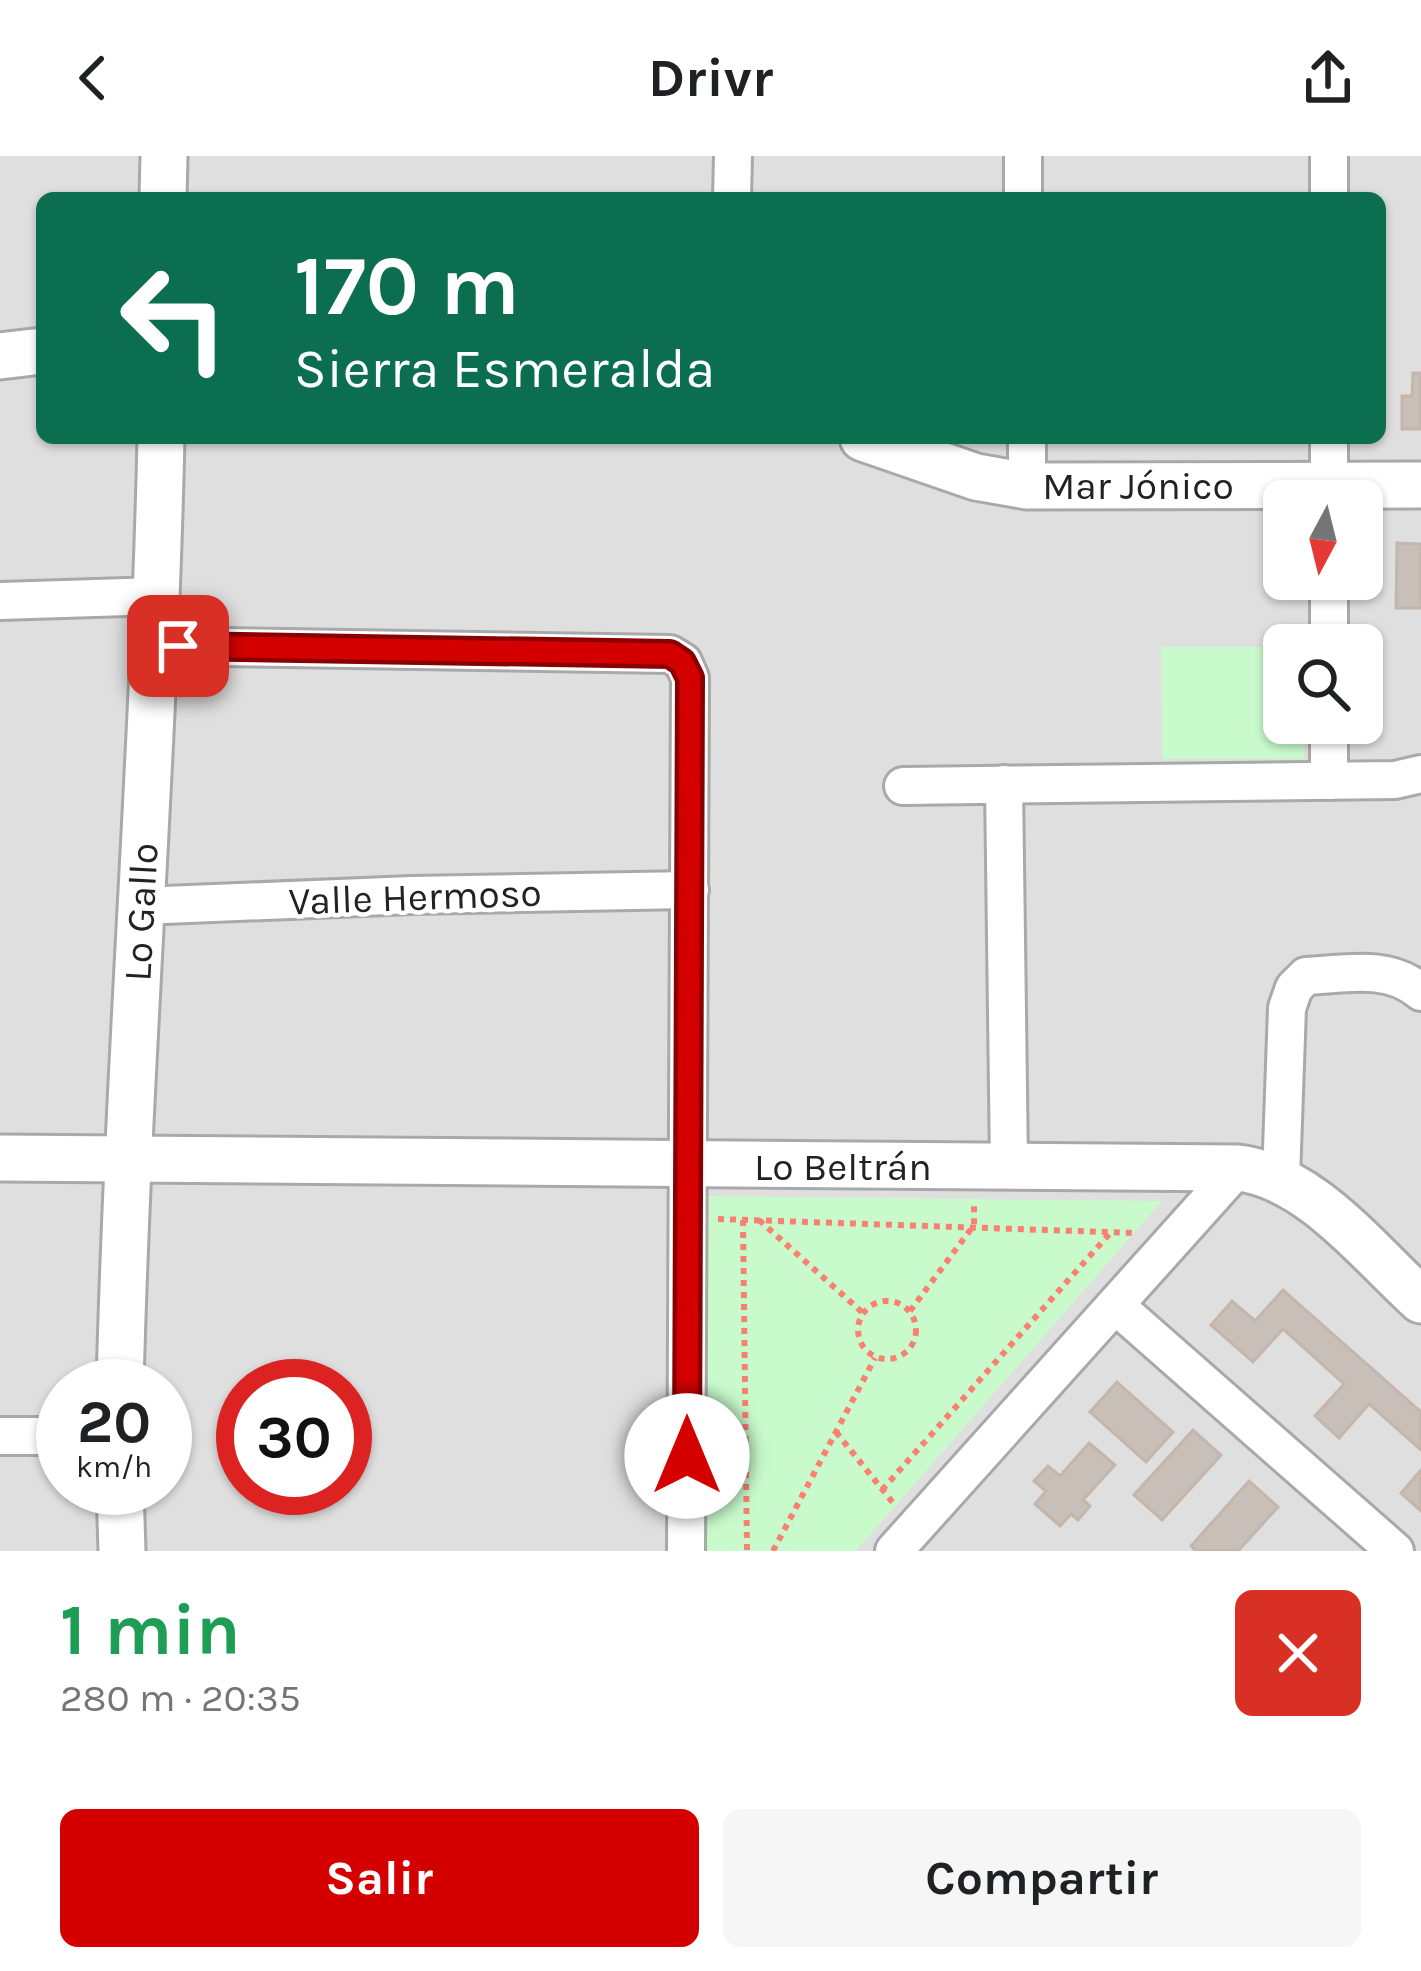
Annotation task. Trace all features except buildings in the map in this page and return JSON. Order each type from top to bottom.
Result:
[{"type":"street","points":[[164,156],[164,192]]},
{"type":"street","points":[[732,192],[733,156]]},
{"type":"street","points":[[1023,156],[1023,192]]},
{"type":"street","points":[[1329,156],[1329,192]]},
{"type":"street","points":[[0,356],[36,352]]},
{"type":"street","name":"Lo Gallo","points":[[121,1359],[156,646],[160,444]]},
{"type":"street","name":"Mar Jónico","points":[[880,444],[976,478],[1028,486],[1263,491]]},
{"type":"street","points":[[1027,444],[1028,486]]},
{"type":"street","points":[[1329,444],[1329,480]]},
{"type":"street","name":"Mar Jónico","points":[[1383,488],[1421,485]]},
{"type":"street","points":[[0,601],[158,596]]},
{"type":"street","points":[[156,646],[670,654],[682,662],[690,678],[686,1551]]},
{"type":"street","points":[[1329,744],[1329,781]]},
{"type":"street","points":[[903,786],[1395,780],[1421,774]]},
{"type":"street","points":[[992,1166],[1004,784]]},
{"type":"street","name":"Valle Hermoso","points":[[140,906],[689,890]]},
{"type":"street","points":[[903,1540],[1175,1237],[1260,1173],[1294,988],[1306,976],[1376,973],[1398,976],[1421,992]]},
{"type":"street","name":"Lo Beltrán","points":[[0,1158],[992,1166],[1260,1173]]},
{"type":"street","points":[[1260,1173],[1309,1196],[1421,1300]]},
{"type":"street","points":[[1115,1305],[1394,1551]]},
{"type":"street","points":[[0,1436],[36,1436]]},
{"type":"street","points":[[121,1515],[122,1551]]},
{"type":"path","points":[[910,1310],[974,1226],[992,1166]]},
{"type":"path","points":[[747,1551],[743,1220],[1113,1230],[1175,1237]]},
{"type":"path","points":[[759,1220],[863,1313]]},
{"type":"path","points":[[882,1490],[1113,1230]]},
{"type":"path","points":[[895,1301],[910,1310],[917,1329],[912,1348],[895,1360],[875,1358],[862,1347],[856,1330],[863,1313],[877,1302],[895,1301]]},
{"type":"path","points":[[772,1551],[875,1358]]},
{"type":"path","points":[[836,1432],[882,1490],[903,1540]]},
{"type":"shaded area","points":[[0,156],[1421,156],[1421,1551],[0,1551]]},
{"type":"green space","points":[[1161,647],[1263,647],[1263,744],[1304,744],[1304,759],[1162,759]]},
{"type":"green space","points":[[703,1196],[1162,1201],[856,1551],[698,1551]]},
{"type":"route","points":[[178,646],[670,654],[682,662],[690,678],[687,1456]]}]
